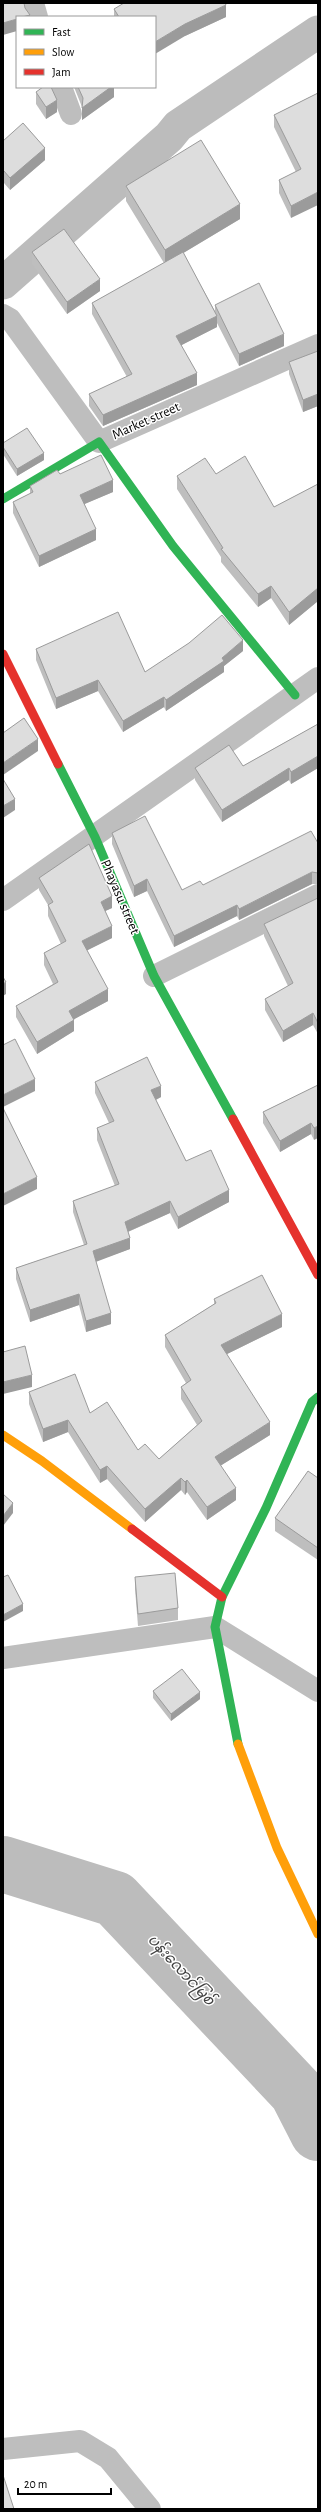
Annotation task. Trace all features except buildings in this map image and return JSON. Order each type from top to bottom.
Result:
[{"type":"street","points":[[33,3],[37,16]]},
{"type":"street","points":[[61,88],[70,114]]},
{"type":"street","name":"Market street","points":[[6,317],[99,442],[318,345]]},
{"type":"street","points":[[3,499],[99,442],[173,546],[295,695]]},
{"type":"street","name":"Phayasu street","points":[[3,654],[95,837],[154,976],[318,1275]]},
{"type":"street","points":[[3,900],[95,837],[318,678]]},
{"type":"street","points":[[154,976],[318,895]]},
{"type":"street","points":[[318,1397],[312,1402],[266,1508],[222,1597],[215,1627],[236,1738],[277,1848],[318,1934]]},
{"type":"street","points":[[3,1435],[42,1461],[222,1597]]},
{"type":"street","points":[[3,1658],[215,1627],[318,1691]]},
{"type":"street","points":[[3,2449],[80,2441],[108,2458],[150,2509]]},
{"type":"waterway","points":[[3,283],[169,137],[178,126],[318,32]]},
{"type":"waterway","name":"ပန်းလောင်မြစ်","points":[[3,1864],[115,1899],[297,2092],[318,2133]]},
{"type":"traffic: fast","points":[[3,499],[99,442],[173,546],[295,695]]},
{"type":"traffic: fast","points":[[58,764],[95,837],[154,976],[233,1119]]},
{"type":"traffic: fast","points":[[238,1744],[215,1627],[222,1597],[266,1508],[312,1402],[318,1397]]},
{"type":"traffic: slow","points":[[3,1435],[42,1461],[132,1529]]},
{"type":"traffic: slow","points":[[238,1744],[277,1848],[318,1934]]},
{"type":"traffic: jam","points":[[3,654],[58,764]]},
{"type":"traffic: jam","points":[[233,1119],[318,1275]]},
{"type":"traffic: jam","points":[[132,1529],[222,1597]]}]
